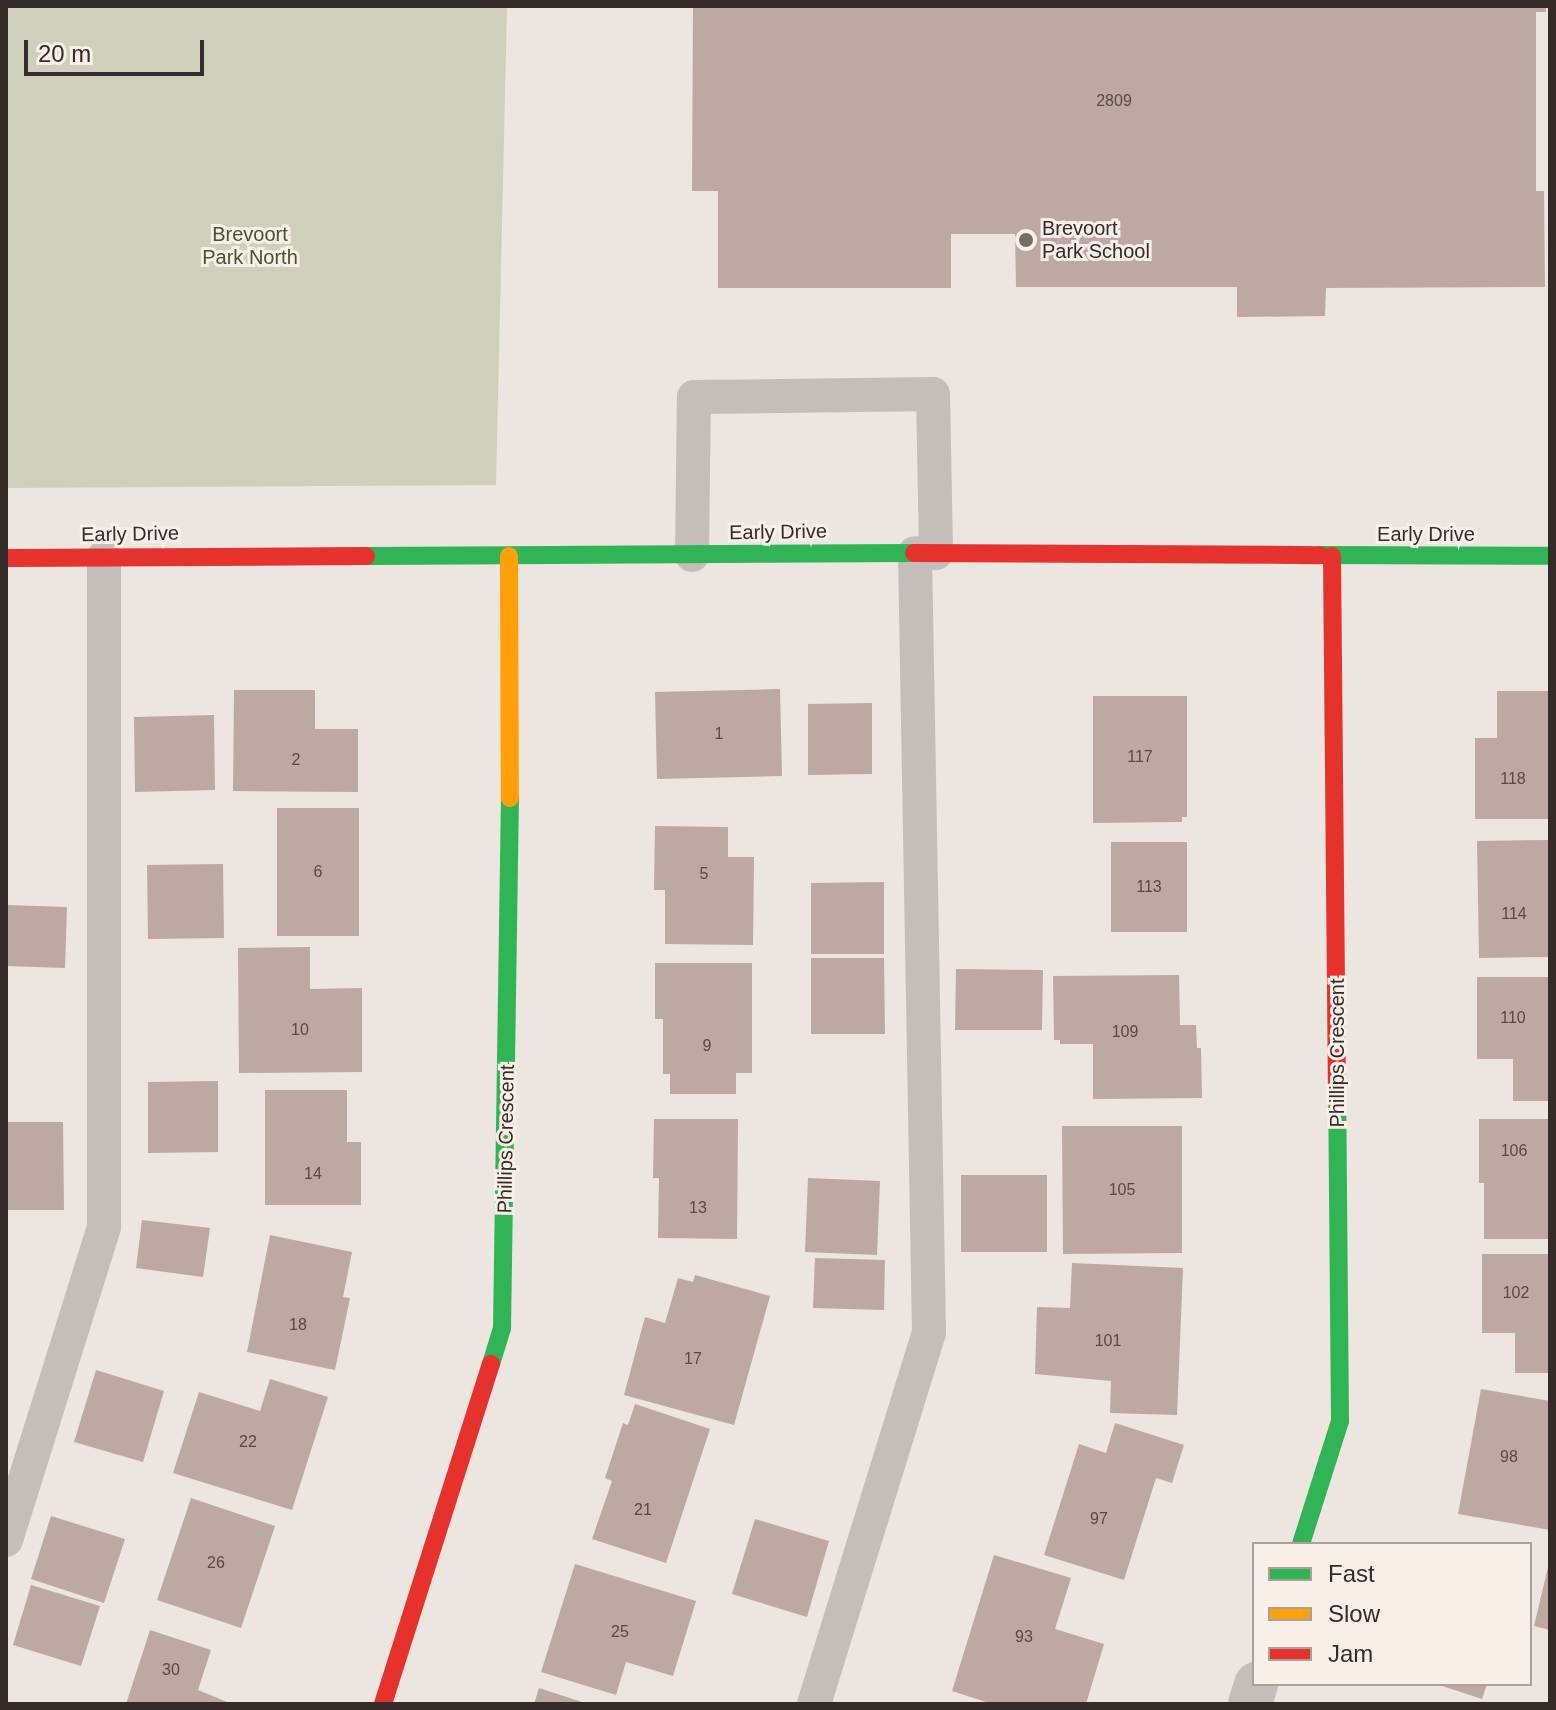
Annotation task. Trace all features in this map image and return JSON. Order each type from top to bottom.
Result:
[{"type":"street","name":"Early Drive","points":[[6,558],[926,553],[1550,556]]},
{"type":"street","name":"Phillips Crescent","points":[[383,1704],[502,1328],[510,903],[509,556]]},
{"type":"street","name":"Phillips Crescent","points":[[1302,1542],[1340,1421],[1332,556]]},
{"type":"lane","points":[[692,555],[694,397],[933,394],[926,553],[929,1333],[814,1704]]},
{"type":"lane","points":[[6,1540],[104,1227],[104,557]]},
{"type":"green space","name":"Brevoort Park North","points":[[6,6],[507,6],[496,485],[6,488]]},
{"type":"building","points":[[693,6],[1546,6],[1546,12],[1536,12],[1536,191],[1544,191],[1545,287],[1326,288],[1325,316],[1237,317],[1237,287],[1016,287],[1015,234],[951,234],[951,288],[718,288],[718,191],[692,191]]},
{"type":"building","points":[[780,689],[782,776],[657,779],[655,692]]},
{"type":"building","points":[[234,690],[315,690],[315,729],[358,729],[358,792],[233,791]]},
{"type":"building","points":[[1497,691],[1550,691],[1550,819],[1475,819],[1475,738],[1497,738]]},
{"type":"building","points":[[1093,696],[1187,696],[1187,817],[1182,817],[1182,822],[1093,823]]},
{"type":"building","points":[[872,703],[872,774],[808,775],[808,704]]},
{"type":"building","points":[[214,715],[215,790],[135,792],[134,717]]},
{"type":"building","points":[[277,808],[359,808],[359,936],[277,936]]},
{"type":"building","points":[[655,826],[728,827],[728,857],[754,857],[753,945],[665,944],[665,890],[654,890]]},
{"type":"building","points":[[1549,840],[1550,957],[1479,958],[1477,841]]},
{"type":"building","points":[[1111,842],[1187,842],[1187,932],[1111,932]]},
{"type":"building","points":[[223,864],[224,938],[148,939],[147,865]]},
{"type":"building","points":[[884,882],[884,954],[811,954],[811,883]]},
{"type":"building","points":[[6,905],[67,907],[65,968],[6,966]]},
{"type":"building","points":[[310,947],[310,989],[362,988],[362,1072],[239,1073],[238,948]]},
{"type":"building","points":[[811,958],[884,958],[885,1034],[811,1034]]},
{"type":"building","points":[[655,963],[752,963],[752,1073],[736,1073],[736,1094],[670,1094],[670,1074],[663,1074],[663,1019],[655,1019]]},
{"type":"building","points":[[956,969],[1043,970],[1042,1030],[955,1030]]},
{"type":"building","points":[[1179,975],[1180,1025],[1196,1025],[1197,1048],[1201,1048],[1202,1098],[1093,1099],[1093,1044],[1060,1044],[1060,1040],[1054,1040],[1053,976]]},
{"type":"building","points":[[1477,977],[1550,977],[1550,1101],[1513,1101],[1513,1059],[1477,1059]]},
{"type":"building","points":[[218,1081],[218,1152],[148,1153],[148,1082]]},
{"type":"building","points":[[265,1090],[347,1090],[347,1142],[361,1142],[361,1205],[265,1205]]},
{"type":"building","points":[[654,1119],[738,1119],[737,1239],[658,1238],[659,1178],[653,1178]]},
{"type":"building","points":[[1479,1119],[1550,1119],[1550,1239],[1484,1239],[1484,1183],[1479,1183]]},
{"type":"building","points":[[6,1122],[63,1122],[64,1210],[6,1210]]},
{"type":"building","points":[[1062,1126],[1182,1126],[1182,1253],[1063,1254]]},
{"type":"building","points":[[961,1175],[1047,1175],[1047,1252],[961,1252]]},
{"type":"building","points":[[808,1178],[880,1181],[877,1255],[805,1252]]},
{"type":"building","points":[[142,1220],[210,1228],[203,1277],[136,1268]]},
{"type":"building","points":[[270,1235],[352,1252],[343,1297],[350,1298],[335,1370],[247,1352]]},
{"type":"building","points":[[1482,1254],[1550,1254],[1550,1373],[1515,1373],[1515,1333],[1482,1333]]},
{"type":"building","points":[[815,1258],[885,1260],[884,1310],[813,1308]]},
{"type":"building","points":[[1072,1263],[1183,1268],[1177,1415],[1110,1413],[1111,1381],[1035,1374],[1037,1307],[1070,1308]]},
{"type":"building","points":[[695,1275],[770,1296],[734,1425],[624,1395],[645,1317],[665,1323],[678,1278],[693,1282]]},
{"type":"building","points":[[96,1370],[164,1391],[143,1462],[74,1442]]},
{"type":"building","points":[[270,1379],[328,1397],[292,1510],[173,1473],[199,1392],[260,1411]]},
{"type":"building","points":[[1481,1389],[1550,1401],[1550,1530],[1458,1514]]},
{"type":"building","points":[[635,1404],[710,1429],[666,1563],[592,1539],[612,1481],[605,1478],[623,1423],[628,1425]]},
{"type":"building","points":[[1115,1423],[1184,1445],[1172,1483],[1156,1478],[1124,1580],[1044,1555],[1079,1444],[1106,1453]]},
{"type":"building","points":[[191,1498],[275,1526],[241,1628],[157,1600]]},
{"type":"building","points":[[51,1516],[125,1539],[104,1603],[31,1579]]},
{"type":"building","points":[[755,1519],[829,1541],[807,1617],[732,1594]]},
{"type":"building","points":[[994,1555],[1071,1578],[1055,1629],[1104,1644],[1086,1704],[992,1704],[952,1691]]},
{"type":"building","points":[[1550,1563],[1550,1630],[1534,1626]]},
{"type":"building","points":[[575,1564],[696,1601],[673,1676],[626,1662],[616,1695],[541,1672]]},
{"type":"building","points":[[31,1585],[100,1606],[81,1666],[13,1645]]},
{"type":"building","points":[[150,1630],[211,1650],[198,1690],[232,1704],[126,1704]]},
{"type":"building","points":[[1442,1686],[1486,1686],[1482,1699]]},
{"type":"building","points":[[539,1688],[585,1703],[585,1704],[534,1704]]},
{"type":"traffic: fast","points":[[366,556],[914,553]]},
{"type":"traffic: fast","points":[[1320,555],[1550,556]]},
{"type":"traffic: fast","points":[[491,1364],[502,1328],[510,798]]},
{"type":"traffic: fast","points":[[1302,1542],[1340,1421],[1337,1101]]},
{"type":"traffic: slow","points":[[509,556],[510,798]]},
{"type":"traffic: jam","points":[[914,553],[1320,555]]},
{"type":"traffic: jam","points":[[6,558],[366,556]]},
{"type":"traffic: jam","points":[[1332,556],[1337,1101]]},
{"type":"traffic: jam","points":[[383,1704],[491,1364]]},
{"type":"place","name":"Brevoort Park School","points":[[1026,240]]}]
